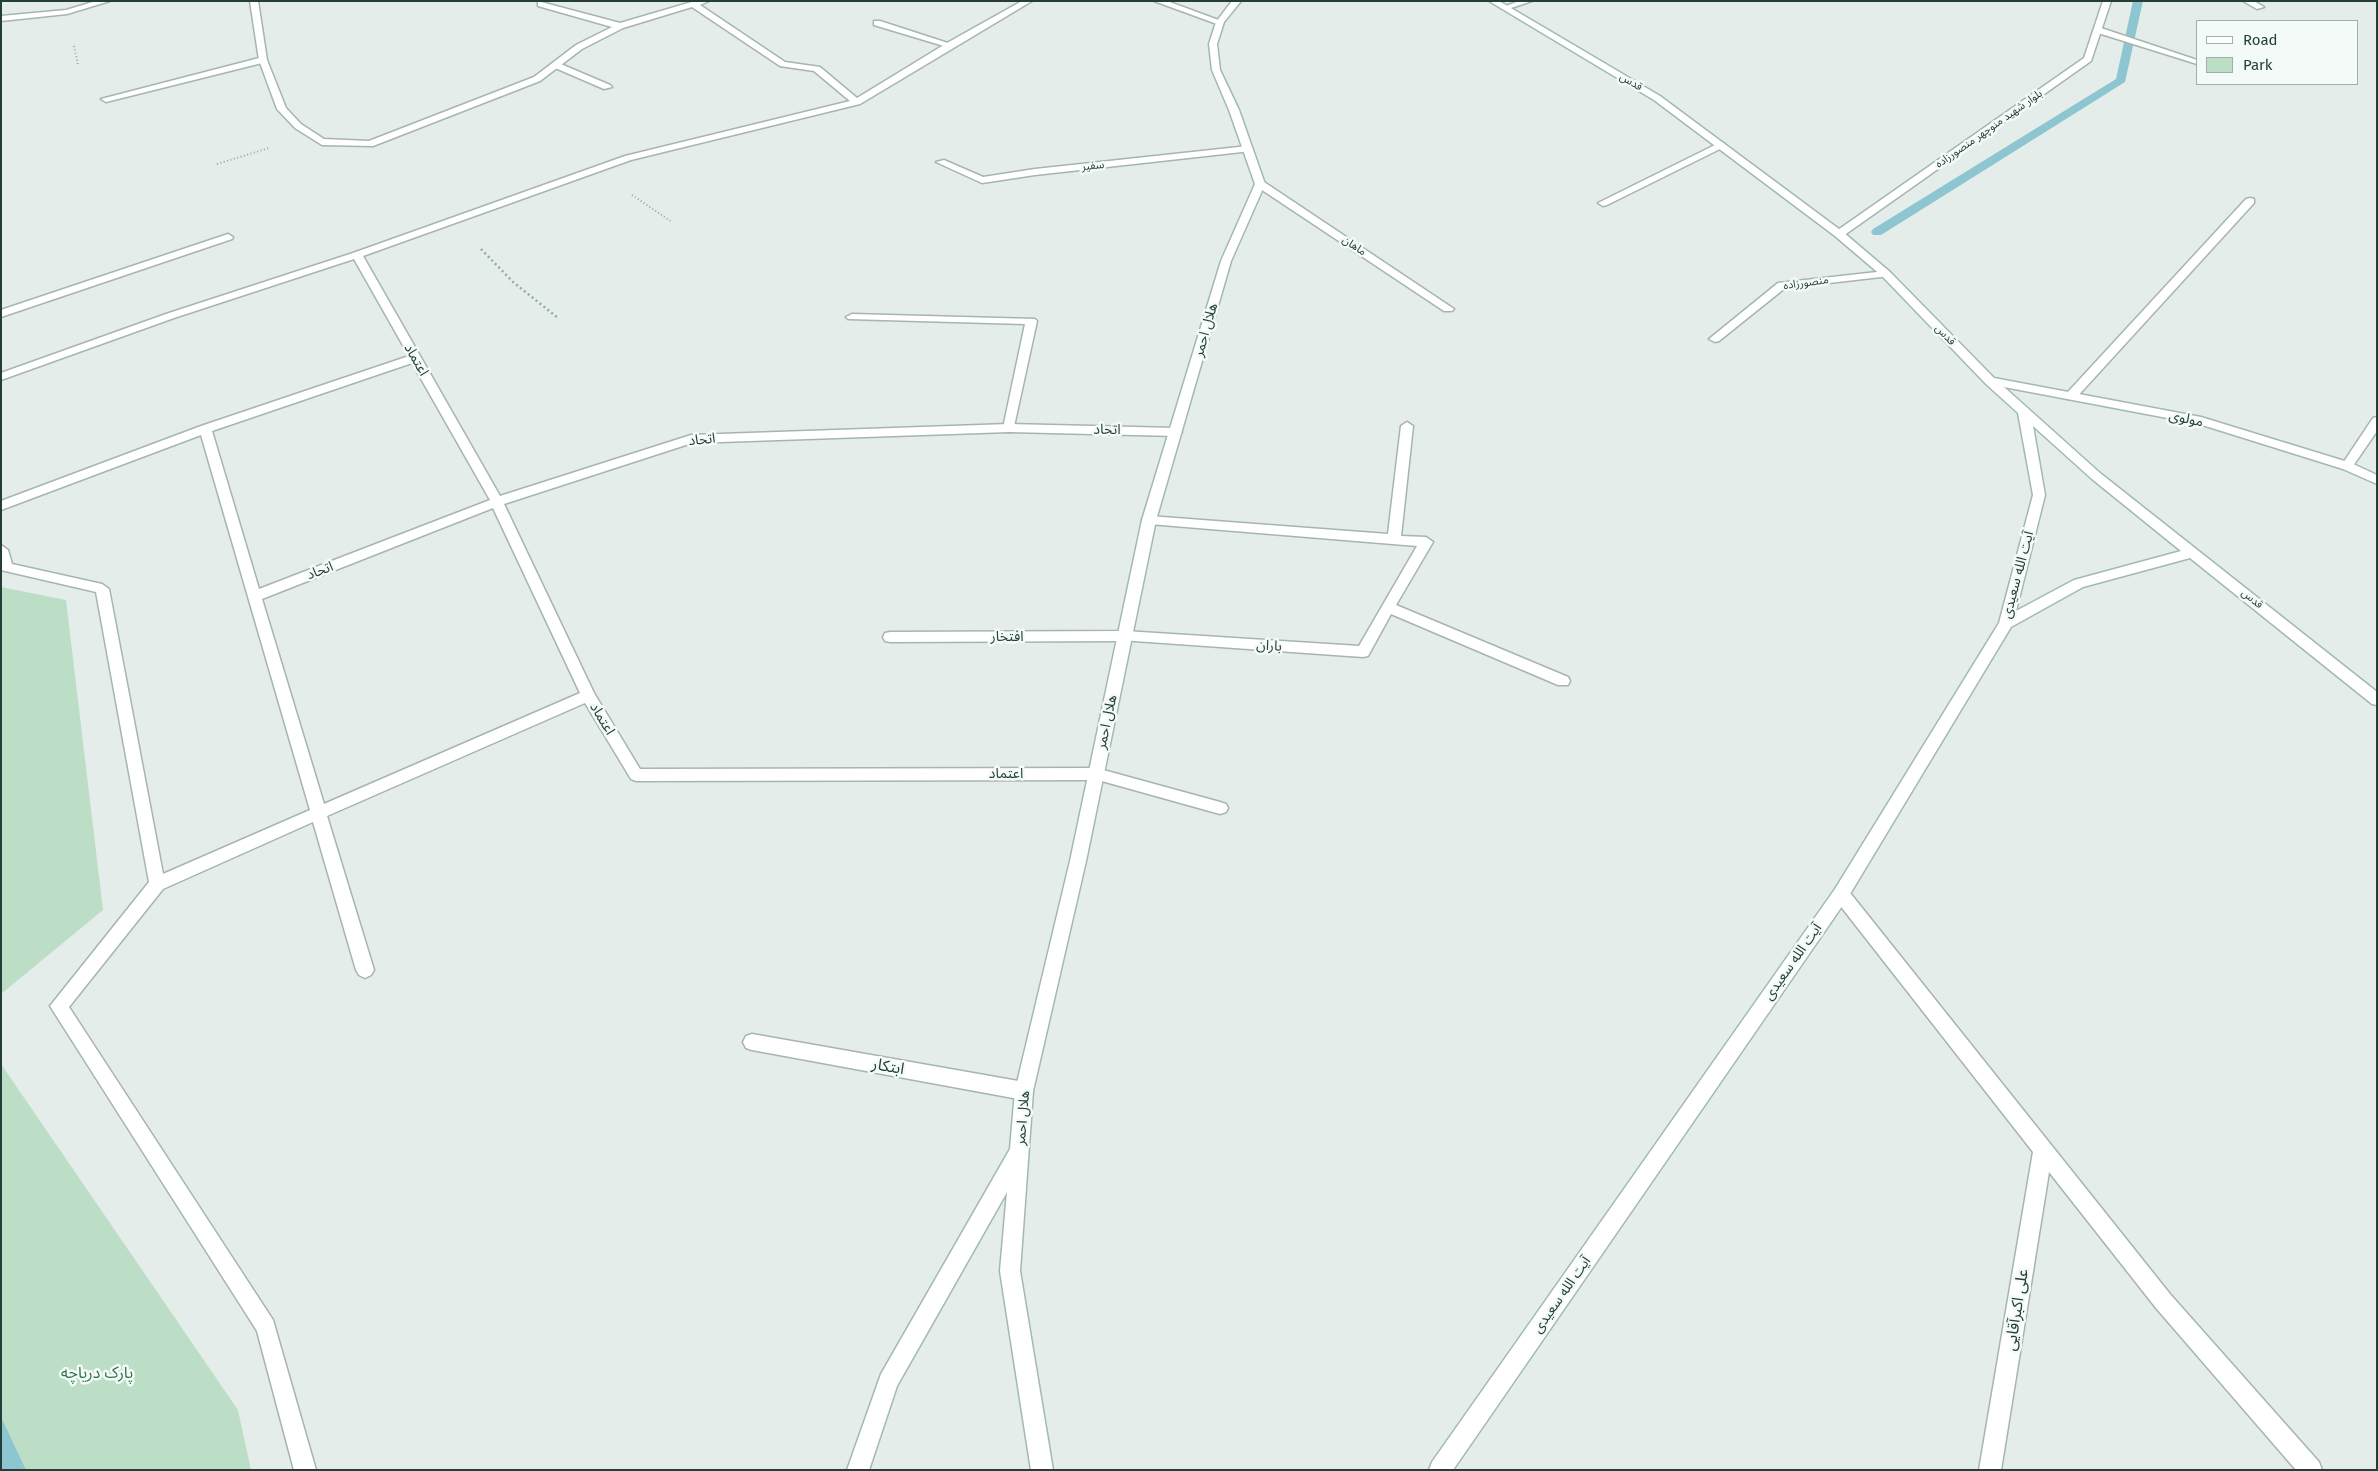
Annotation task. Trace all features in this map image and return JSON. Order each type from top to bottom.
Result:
[{"type":"street","points":[[1,19],[67,12],[106,1]]},
{"type":"street","points":[[254,1],[263,60],[282,109],[298,126],[322,142],[370,144],[537,79],[579,48],[620,26],[705,1]]},
{"type":"street","points":[[1,377],[170,316],[357,255],[628,158],[857,102],[950,45],[1028,1]]},
{"type":"street","points":[[1158,1],[1220,22]]},
{"type":"street","points":[[1238,1],[1220,22],[1213,44],[1216,70],[1234,110],[1260,184]]},
{"type":"street","name":"قدس","points":[[1493,1],[1657,98],[1839,234],[1886,274],[1989,380],[2096,476],[2194,552],[2377,700]]},
{"type":"street","points":[[1505,8],[1528,1]]},
{"type":"street","name":"بلوار شهید منوچهر منصورزاده","points":[[1839,234],[2088,59],[2107,1]]},
{"type":"street","points":[[2247,1],[2260,7]]},
{"type":"street","points":[[541,4],[620,26]]},
{"type":"street","points":[[694,5],[783,64],[817,69],[857,102]]},
{"type":"street","points":[[877,23],[950,45]]},
{"type":"street","points":[[2098,30],[2194,62]]},
{"type":"street","points":[[106,99],[263,60]]},
{"type":"street","points":[[556,65],[607,87]]},
{"type":"street","points":[[1603,204],[1721,144]]},
{"type":"street","name":"سفیر","points":[[941,162],[982,180],[1035,172],[1248,149]]},
{"type":"street","name":"ماهان","points":[[1260,184],[1448,309]]},
{"type":"street","name":"هلال احمر","points":[[1042,1470],[1010,1271],[1024,1091],[1078,861],[1149,520],[1226,261],[1260,184]]},
{"type":"street","points":[[2071,396],[2250,201]]},
{"type":"street","points":[[1,314],[228,237]]},
{"type":"street","name":"اعتماد","points":[[357,255],[498,502],[588,695],[636,775],[1096,774]]},
{"type":"street","name":"منصورزاده","points":[[1715,339],[1782,285],[1886,274]]},
{"type":"street","points":[[852,317],[1031,321],[1009,428]]},
{"type":"street","points":[[1,506],[205,429],[415,358]]},
{"type":"street","name":"مولوی","points":[[1989,380],[2201,421],[2347,466],[2377,480]]},
{"type":"street","name":"آیت الله سعیدی","points":[[1440,1470],[1840,894],[2006,623],[2039,495],[2024,411]]},
{"type":"street","points":[[2347,466],[2377,421]]},
{"type":"street","points":[[1394,540],[1407,426]]},
{"type":"street","name":"اتحاد","points":[[255,596],[498,502],[691,439],[1009,428],[1176,432]]},
{"type":"street","points":[[205,429],[365,970]]},
{"type":"street","points":[[1149,520],[1426,542],[1388,608],[1563,681]]},
{"type":"street","points":[[1,550],[6,567],[102,589],[157,884]]},
{"type":"street","points":[[2006,623],[2079,583],[2194,552]]},
{"type":"street","name":"باران","points":[[1125,636],[1363,652],[1388,608]]},
{"type":"street","name":"افتخار","points":[[890,637],[1125,636]]},
{"type":"street","points":[[305,1470],[266,1328],[59,1006],[157,884],[588,695]]},
{"type":"street","points":[[1096,774],[1220,808]]},
{"type":"street","points":[[1840,894],[2163,1301],[2311,1470]]},
{"type":"street","name":"ابتکار","points":[[752,1042],[1024,1091]]},
{"type":"street","points":[[858,1470],[888,1381],[1020,1149]]},
{"type":"street","name":"علی اکبرآقایی","points":[[1990,1470],[2043,1150]]},
{"type":"path","points":[[217,164],[311,135]]},
{"type":"path","points":[[454,221],[513,282],[558,318]]},
{"type":"green space","points":[[1,587],[66,600],[103,910],[1,994]]},
{"type":"green space","name":"پارک دریاچه","points":[[1,1064],[238,1410],[251,1470],[1,1470]]},
{"type":"water","points":[[1,1417],[26,1470],[1,1470]]},
{"type":"waterway","points":[[1877,232],[2121,80],[2138,1]]}]
